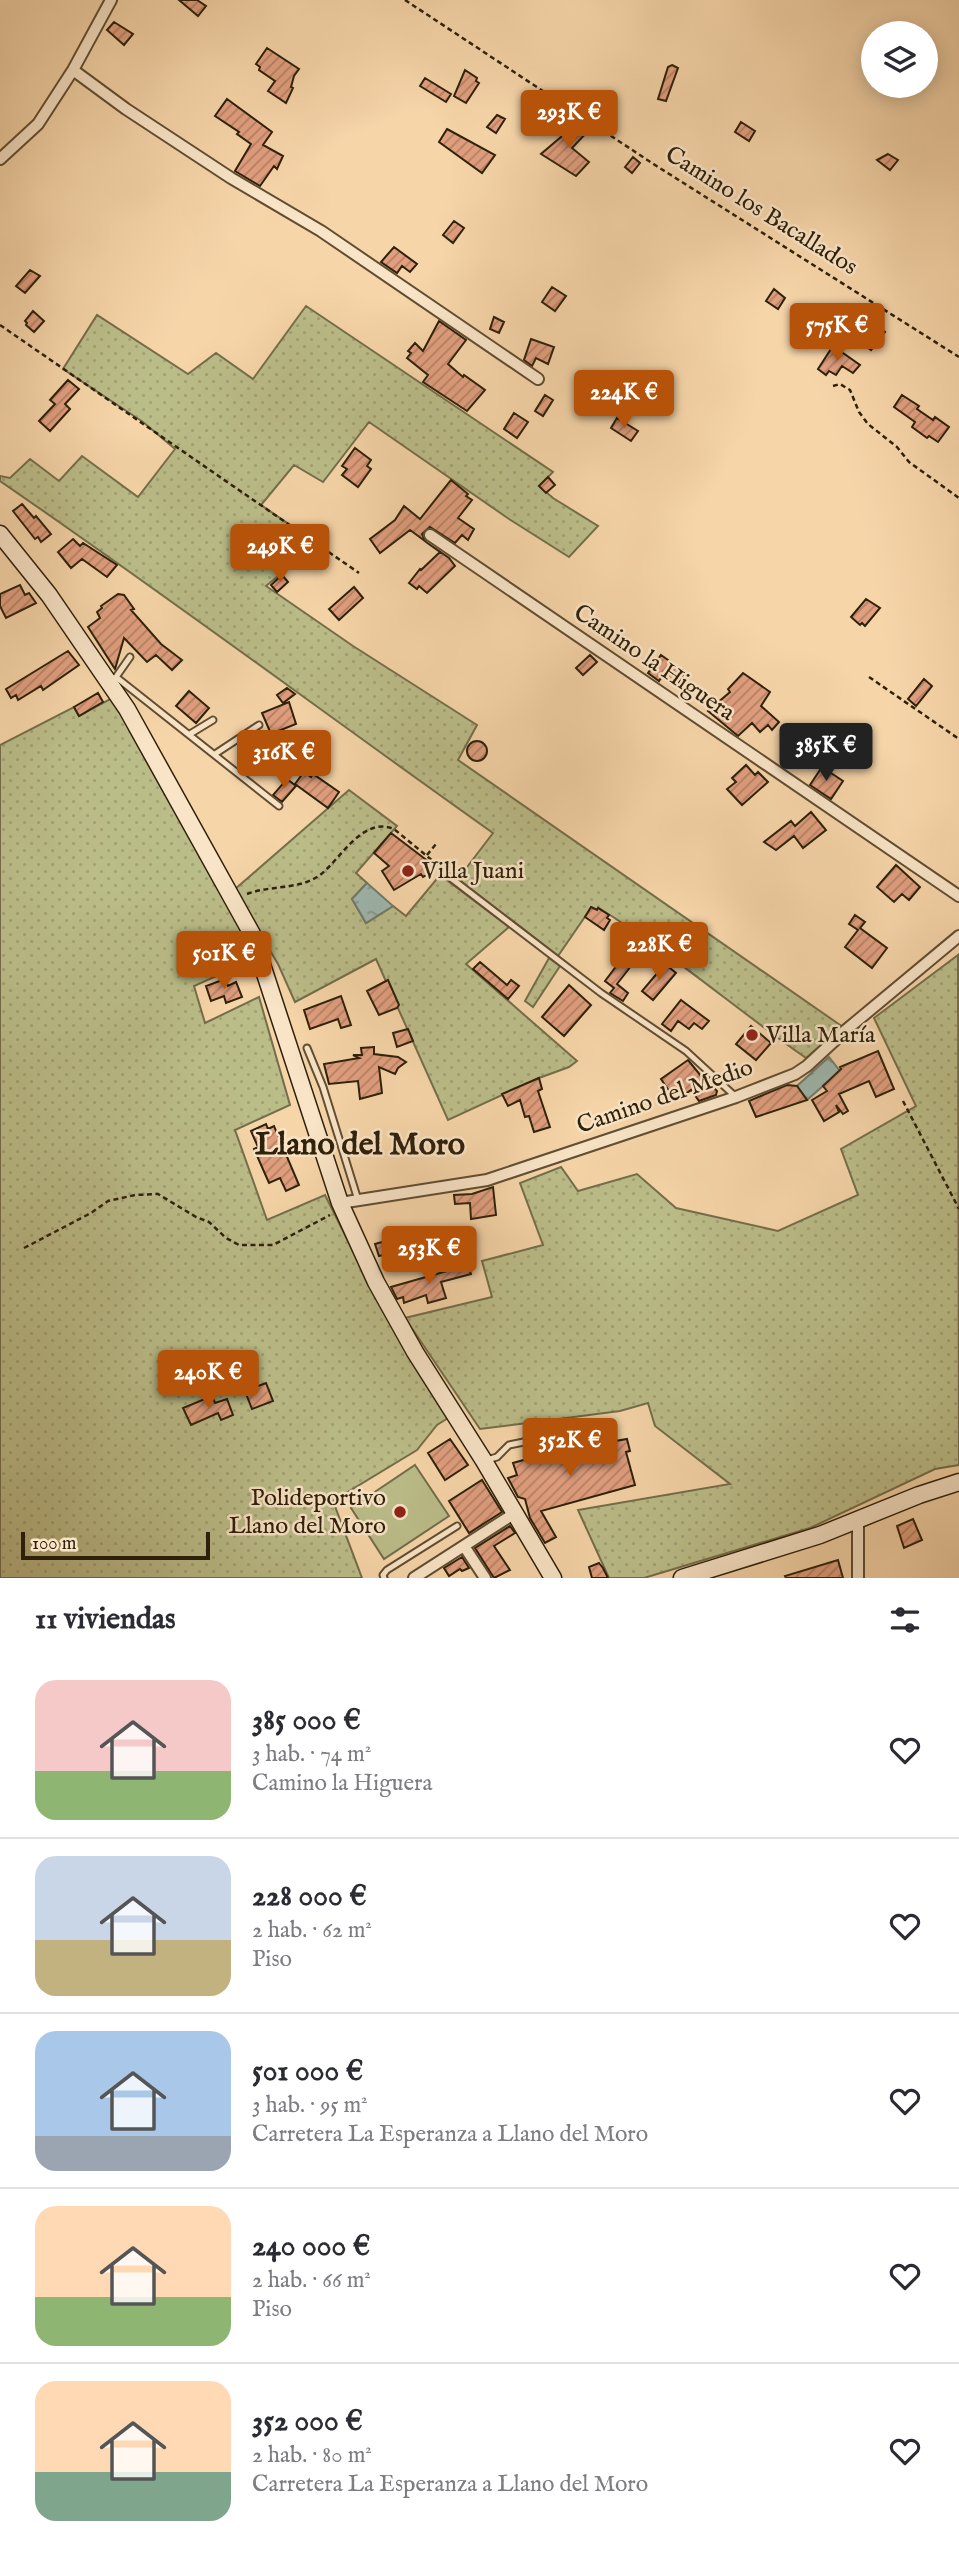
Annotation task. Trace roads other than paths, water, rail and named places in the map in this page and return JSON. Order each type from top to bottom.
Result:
[{"type":"main road","points":[[0,534],[112,679],[252,934],[341,1205],[376,1282],[408,1340],[553,1578]]},
{"type":"main road","points":[[682,1578],[820,1535],[919,1495],[959,1482]]},
{"type":"street","points":[[0,159],[38,124],[73,70],[111,0]]},
{"type":"street","points":[[73,70],[126,109],[231,178],[321,231],[538,379]]},
{"type":"street","name":"Camino la Higuera","points":[[430,535],[959,896]]},
{"type":"street","name":"Camino del Medio","points":[[341,1205],[487,1180],[736,1097],[807,1066],[959,936]]},
{"type":"street","points":[[414,1578],[515,1513]]},
{"type":"street","points":[[858,1520],[858,1578]]},
{"type":"street","points":[[464,1546],[485,1578]]},
{"type":"lane","points":[[131,657],[112,679],[190,734],[279,806]]},
{"type":"lane","points":[[190,734],[213,720]]},
{"type":"lane","points":[[215,754],[259,724]]},
{"type":"lane","points":[[443,872],[601,993],[686,1051],[736,1097]]},
{"type":"lane","points":[[307,1048],[323,1087],[358,1200]]},
{"type":"lane","points":[[484,1461],[496,1457],[509,1445],[612,1424]]},
{"type":"lane","points":[[384,1578],[387,1570],[457,1526]]},
{"type":"water","points":[[367,883],[393,906],[366,923],[352,899]]},
{"type":"water","points":[[829,1057],[840,1071],[807,1100],[797,1086]]},
{"type":"place","name":"Villa Juani","points":[[408,871]]},
{"type":"place","name":"Villa María","points":[[752,1035]]},
{"type":"place","name":"Polideportivo Llano del Moro","points":[[400,1512]]},
{"type":"district","name":"Llano del Moro","points":[[360,1145]]}]
